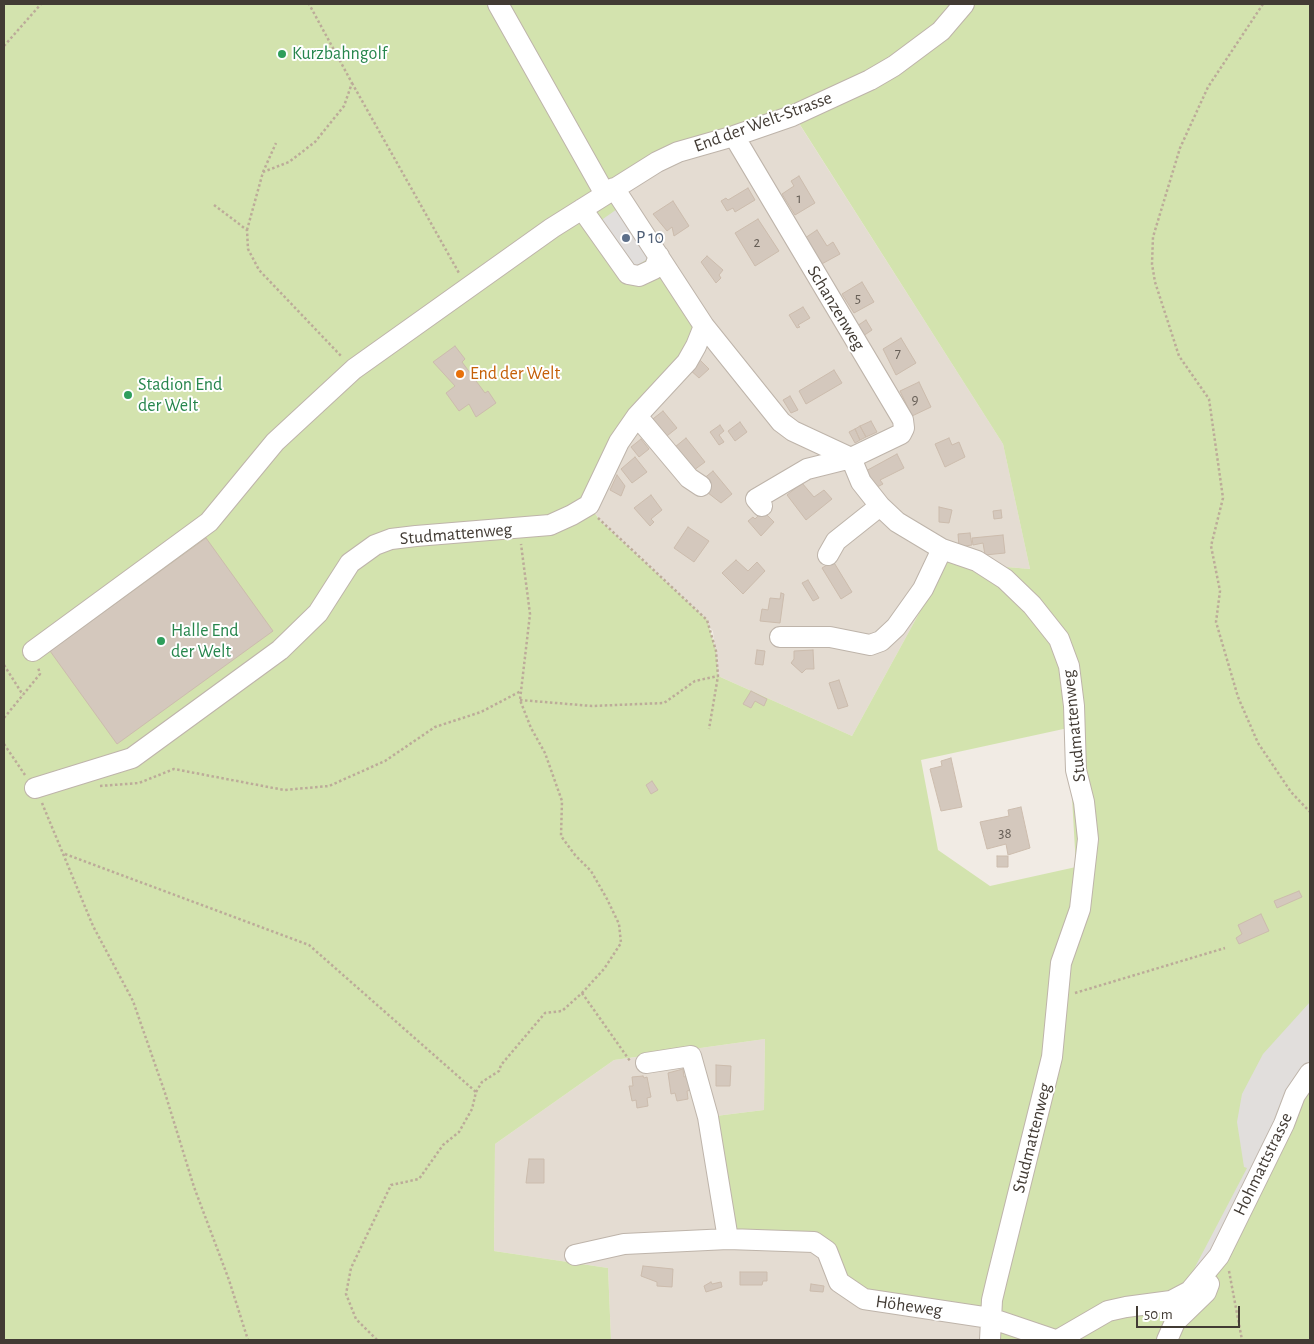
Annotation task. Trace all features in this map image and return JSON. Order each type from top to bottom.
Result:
[{"type":"street","points":[[498,4],[610,191],[659,256],[704,326],[781,422],[793,431],[851,458]]},
{"type":"street","name":"End der Welt-Strasse","points":[[33,651],[210,522],[275,442],[354,369],[552,228],[656,162],[678,152],[734,136],[792,116],[870,80],[894,66],[941,31],[964,4]]},
{"type":"street","name":"Schanzenweg","points":[[734,136],[903,420],[904,428],[901,434],[851,458]]},
{"type":"street","points":[[582,209],[628,274],[639,276],[654,269],[659,256]]},
{"type":"street","points":[[581,510],[618,442],[637,416],[687,362],[704,326]]},
{"type":"street","points":[[637,416],[689,478],[700,486]]},
{"type":"street","points":[[762,506],[756,499],[807,469],[851,458]]},
{"type":"street","name":"Studmattenweg","points":[[851,458],[861,482],[880,506],[896,522],[942,549],[977,561],[1005,579],[1032,605],[1059,639],[1069,666],[1074,706],[1076,770],[1084,802],[1088,838],[1080,909],[1061,963],[1056,999],[1056,1030],[1052,1057],[997,1279],[990,1318],[990,1340]]},
{"type":"street","points":[[828,555],[836,541],[880,506]]},
{"type":"street","name":"Studmattenweg","points":[[35,788],[132,758],[280,650],[318,614],[350,563],[375,545],[390,540],[416,536],[550,525],[581,510]]},
{"type":"street","points":[[780,637],[830,638],[870,645],[881,641],[896,627],[923,589],[942,549]]},
{"type":"street","points":[[646,1063],[691,1056],[708,1117],[728,1239]]},
{"type":"street","name":"Hohmattstrasse","points":[[1167,1340],[1175,1322],[1206,1292],[1222,1250],[1284,1124],[1295,1095],[1310,1073]]},
{"type":"street","name":"Höheweg","points":[[575,1255],[624,1244],[728,1239],[814,1242],[827,1251],[839,1282],[864,1300],[990,1318],[1056,1340]]},
{"type":"street","name":"Hohmattstrasse","points":[[1056,1340],[1108,1311],[1171,1301],[1190,1291],[1222,1250]]},
{"type":"path","points":[[4,46],[41,4]]},
{"type":"path","points":[[309,4],[468,288]]},
{"type":"path","points":[[1264,4],[1208,87],[1180,148],[1153,238],[1152,264],[1155,282],[1179,356],[1209,399],[1223,498],[1211,546],[1220,592],[1216,622],[1238,697],[1258,743],[1290,792],[1310,812]]},
{"type":"path","points":[[263,172],[289,162],[315,142],[344,106],[352,83]]},
{"type":"path","points":[[276,143],[263,172],[247,230],[248,249],[259,270],[354,369]]},
{"type":"path","points":[[214,205],[247,230]]},
{"type":"path","points":[[581,510],[601,522],[707,620],[716,651],[718,676],[709,729]]},
{"type":"path","points":[[377,1340],[356,1319],[346,1294],[351,1268],[392,1185],[419,1179],[443,1145],[459,1132],[472,1109],[476,1092],[482,1082],[499,1071],[501,1065],[545,1013],[562,1010],[582,993],[604,969],[621,943],[619,924],[591,870],[575,855],[561,836],[562,801],[545,753],[531,728],[520,700],[530,614],[519,529]]},
{"type":"path","points":[[4,718],[40,674],[33,651]]},
{"type":"path","points":[[4,665],[22,695]]},
{"type":"path","points":[[520,700],[592,706],[664,703],[695,681],[718,676]]},
{"type":"path","points":[[81,774],[101,786],[138,783],[174,769],[284,790],[329,786],[385,761],[435,728],[481,712],[521,691]]},
{"type":"path","points":[[4,744],[35,788],[93,926],[133,1001],[194,1187],[229,1280],[248,1340]]},
{"type":"path","points":[[64,854],[309,945],[476,1092]]},
{"type":"path","points":[[1056,999],[1225,948]]},
{"type":"path","points":[[582,993],[632,1065],[646,1063]]},
{"type":"path","points":[[1222,1250],[1242,1340]]},
{"type":"shaded area","points":[[798,122],[1003,444],[1030,569],[947,562],[852,736],[718,676],[713,631],[601,522],[589,505],[619,190],[658,167]]},
{"type":"shaded area","name":"P 10","points":[[620,207],[652,256],[632,269],[600,221]]},
{"type":"shaded area","points":[[1310,1002],[1310,1073],[1218,1243],[1194,1278],[1193,1271],[1247,1168],[1244,1167],[1237,1122],[1242,1094],[1263,1054]]},
{"type":"shaded area","points":[[765,1039],[764,1110],[708,1117],[814,1242],[990,1318],[990,1340],[611,1340],[608,1268],[494,1251],[495,1144],[614,1060]]},
{"type":"green space","points":[[4,4],[1310,4],[1310,1340],[990,1340],[990,1318],[864,1299],[827,1251],[728,1239],[708,1117],[764,1110],[765,1039],[614,1060],[495,1144],[494,1251],[608,1268],[611,1340],[4,1340]],"holes":[[[790,109],[1003,444],[1030,569],[947,562],[852,736],[718,676],[716,651],[707,620],[601,522],[589,505],[704,326],[602,188]],[[1068,728],[1076,867],[990,886],[938,850],[921,760]]]},
{"type":"building","points":[[799,176],[815,203],[795,215],[782,194],[794,186],[791,181]]},
{"type":"building","points":[[748,188],[755,200],[735,212],[733,208],[727,211],[721,201],[726,198],[728,200]]},
{"type":"building","points":[[673,201],[689,226],[674,236],[672,227],[667,231],[653,214]]},
{"type":"building","points":[[758,219],[779,251],[755,266],[735,233]]},
{"type":"building","points":[[817,230],[827,246],[833,242],[840,254],[818,266],[805,238]]},
{"type":"building","points":[[707,256],[723,270],[719,275],[721,278],[716,283],[701,262]]},
{"type":"building","points":[[862,282],[874,302],[854,313],[842,294]]},
{"type":"building","points":[[803,307],[810,318],[798,325],[800,327],[797,328],[789,315]]},
{"type":"building","points":[[866,320],[872,330],[863,336],[857,326]]},
{"type":"building","points":[[901,338],[916,363],[896,375],[883,349]]},
{"type":"building","points":[[455,346],[465,359],[462,362],[485,393],[488,391],[496,403],[476,417],[469,404],[459,411],[446,393],[455,386],[433,362]]},
{"type":"building","points":[[699,359],[709,369],[699,378],[689,369]]},
{"type":"building","points":[[834,370],[842,383],[806,404],[799,391]]},
{"type":"building","points":[[919,382],[931,407],[912,416],[900,391]]},
{"type":"building","points":[[790,396],[798,410],[791,413],[783,400]]},
{"type":"building","points":[[663,411],[677,428],[663,439],[649,422]]},
{"type":"building","points":[[871,421],[877,432],[866,437],[860,426]]},
{"type":"building","points":[[740,422],[747,432],[735,441],[728,431]]},
{"type":"building","points":[[720,425],[724,431],[719,435],[724,442],[719,445],[710,432]]},
{"type":"building","points":[[860,426],[866,437],[860,440],[855,429]]},
{"type":"building","points":[[855,429],[860,440],[855,443],[849,432]]},
{"type":"building","points":[[686,438],[705,462],[690,473],[675,447]]},
{"type":"building","points":[[949,438],[952,445],[959,442],[965,457],[945,467],[935,444]]},
{"type":"building","points":[[641,439],[649,449],[639,457],[631,447]]},
{"type":"building","points":[[897,454],[904,468],[880,480],[883,484],[877,487],[864,472]]},
{"type":"building","points":[[635,457],[647,472],[632,483],[621,469]]},
{"type":"building","points":[[713,471],[732,494],[721,503],[703,489],[702,480]]},
{"type":"building","points":[[617,475],[625,486],[621,496],[610,490]]},
{"type":"building","points":[[802,483],[814,497],[824,490],[832,499],[806,520],[787,495]]},
{"type":"building","points":[[651,495],[662,510],[651,519],[654,522],[650,526],[634,508]]},
{"type":"building","points":[[939,507],[952,510],[949,523],[939,522]]},
{"type":"building","points":[[1001,510],[1002,518],[994,519],[993,511]]},
{"type":"building","points":[[763,511],[774,522],[761,536],[748,521],[753,517],[755,519]]},
{"type":"building","points":[[688,527],[709,541],[694,562],[674,548]]},
{"type":"building","points":[[970,533],[972,545],[959,547],[958,534]]},
{"type":"building","points":[[1003,535],[1005,553],[985,555],[983,543],[973,545],[972,538]]},
{"type":"building","name":"Halle End der Welt","points":[[206,538],[273,631],[117,744],[50,651]]},
{"type":"building","points":[[736,560],[748,571],[757,562],[765,571],[743,594],[722,573]]},
{"type":"building","points":[[833,561],[852,592],[841,599],[822,568]]},
{"type":"building","points":[[808,580],[819,598],[813,601],[802,583]]},
{"type":"building","points":[[781,593],[784,594],[780,623],[760,621],[762,609],[768,610],[770,598],[780,599]]},
{"type":"building","points":[[757,650],[765,651],[763,665],[755,664]]},
{"type":"building","points":[[813,650],[814,669],[806,669],[802,673],[791,663],[794,659],[794,651]]},
{"type":"building","points":[[839,680],[848,706],[838,709],[829,683]]},
{"type":"building","points":[[751,691],[767,699],[764,706],[755,701],[751,708],[743,704]]},
{"type":"building","points":[[951,758],[962,807],[941,811],[930,769],[942,766],[941,761]]},
{"type":"building","points":[[652,781],[658,790],[651,794],[646,785]]},
{"type":"building","points":[[1021,807],[1030,848],[1008,855],[1006,844],[987,849],[980,822],[1009,816],[1008,810]]},
{"type":"building","points":[[997,856],[1008,856],[1008,867],[997,867]]},
{"type":"building","points":[[1299,891],[1302,897],[1277,908],[1274,901]]},
{"type":"building","points":[[1261,914],[1269,931],[1239,944],[1236,938],[1242,934],[1238,925]]},
{"type":"building","points":[[716,1065],[731,1066],[730,1086],[716,1086]]},
{"type":"building","points":[[683,1069],[684,1077],[688,1076],[691,1090],[687,1091],[688,1099],[677,1101],[675,1093],[671,1094],[668,1073]]},
{"type":"building","points":[[643,1076],[644,1078],[647,1077],[651,1097],[647,1098],[648,1106],[637,1108],[636,1100],[632,1101],[629,1086],[633,1086],[632,1077]]},
{"type":"building","points":[[529,1159],[544,1159],[544,1183],[526,1183]]},
{"type":"building","points":[[643,1266],[673,1269],[672,1287],[657,1286],[657,1282],[641,1276]]},
{"type":"building","points":[[740,1272],[767,1272],[767,1281],[763,1281],[762,1285],[740,1285]]},
{"type":"building","points":[[711,1282],[712,1284],[721,1282],[722,1287],[706,1292],[704,1286]]},
{"type":"building","points":[[811,1284],[824,1286],[823,1292],[810,1291]]},
{"type":"place","name":"Kurzbahngolf","points":[[282,54]]},
{"type":"place","name":"P 10","points":[[626,238]]},
{"type":"place","name":"End der Welt","points":[[460,374]]},
{"type":"place","name":"Stadion End der Welt","points":[[128,395]]},
{"type":"place","name":"Halle End der Welt","points":[[161,641]]}]
